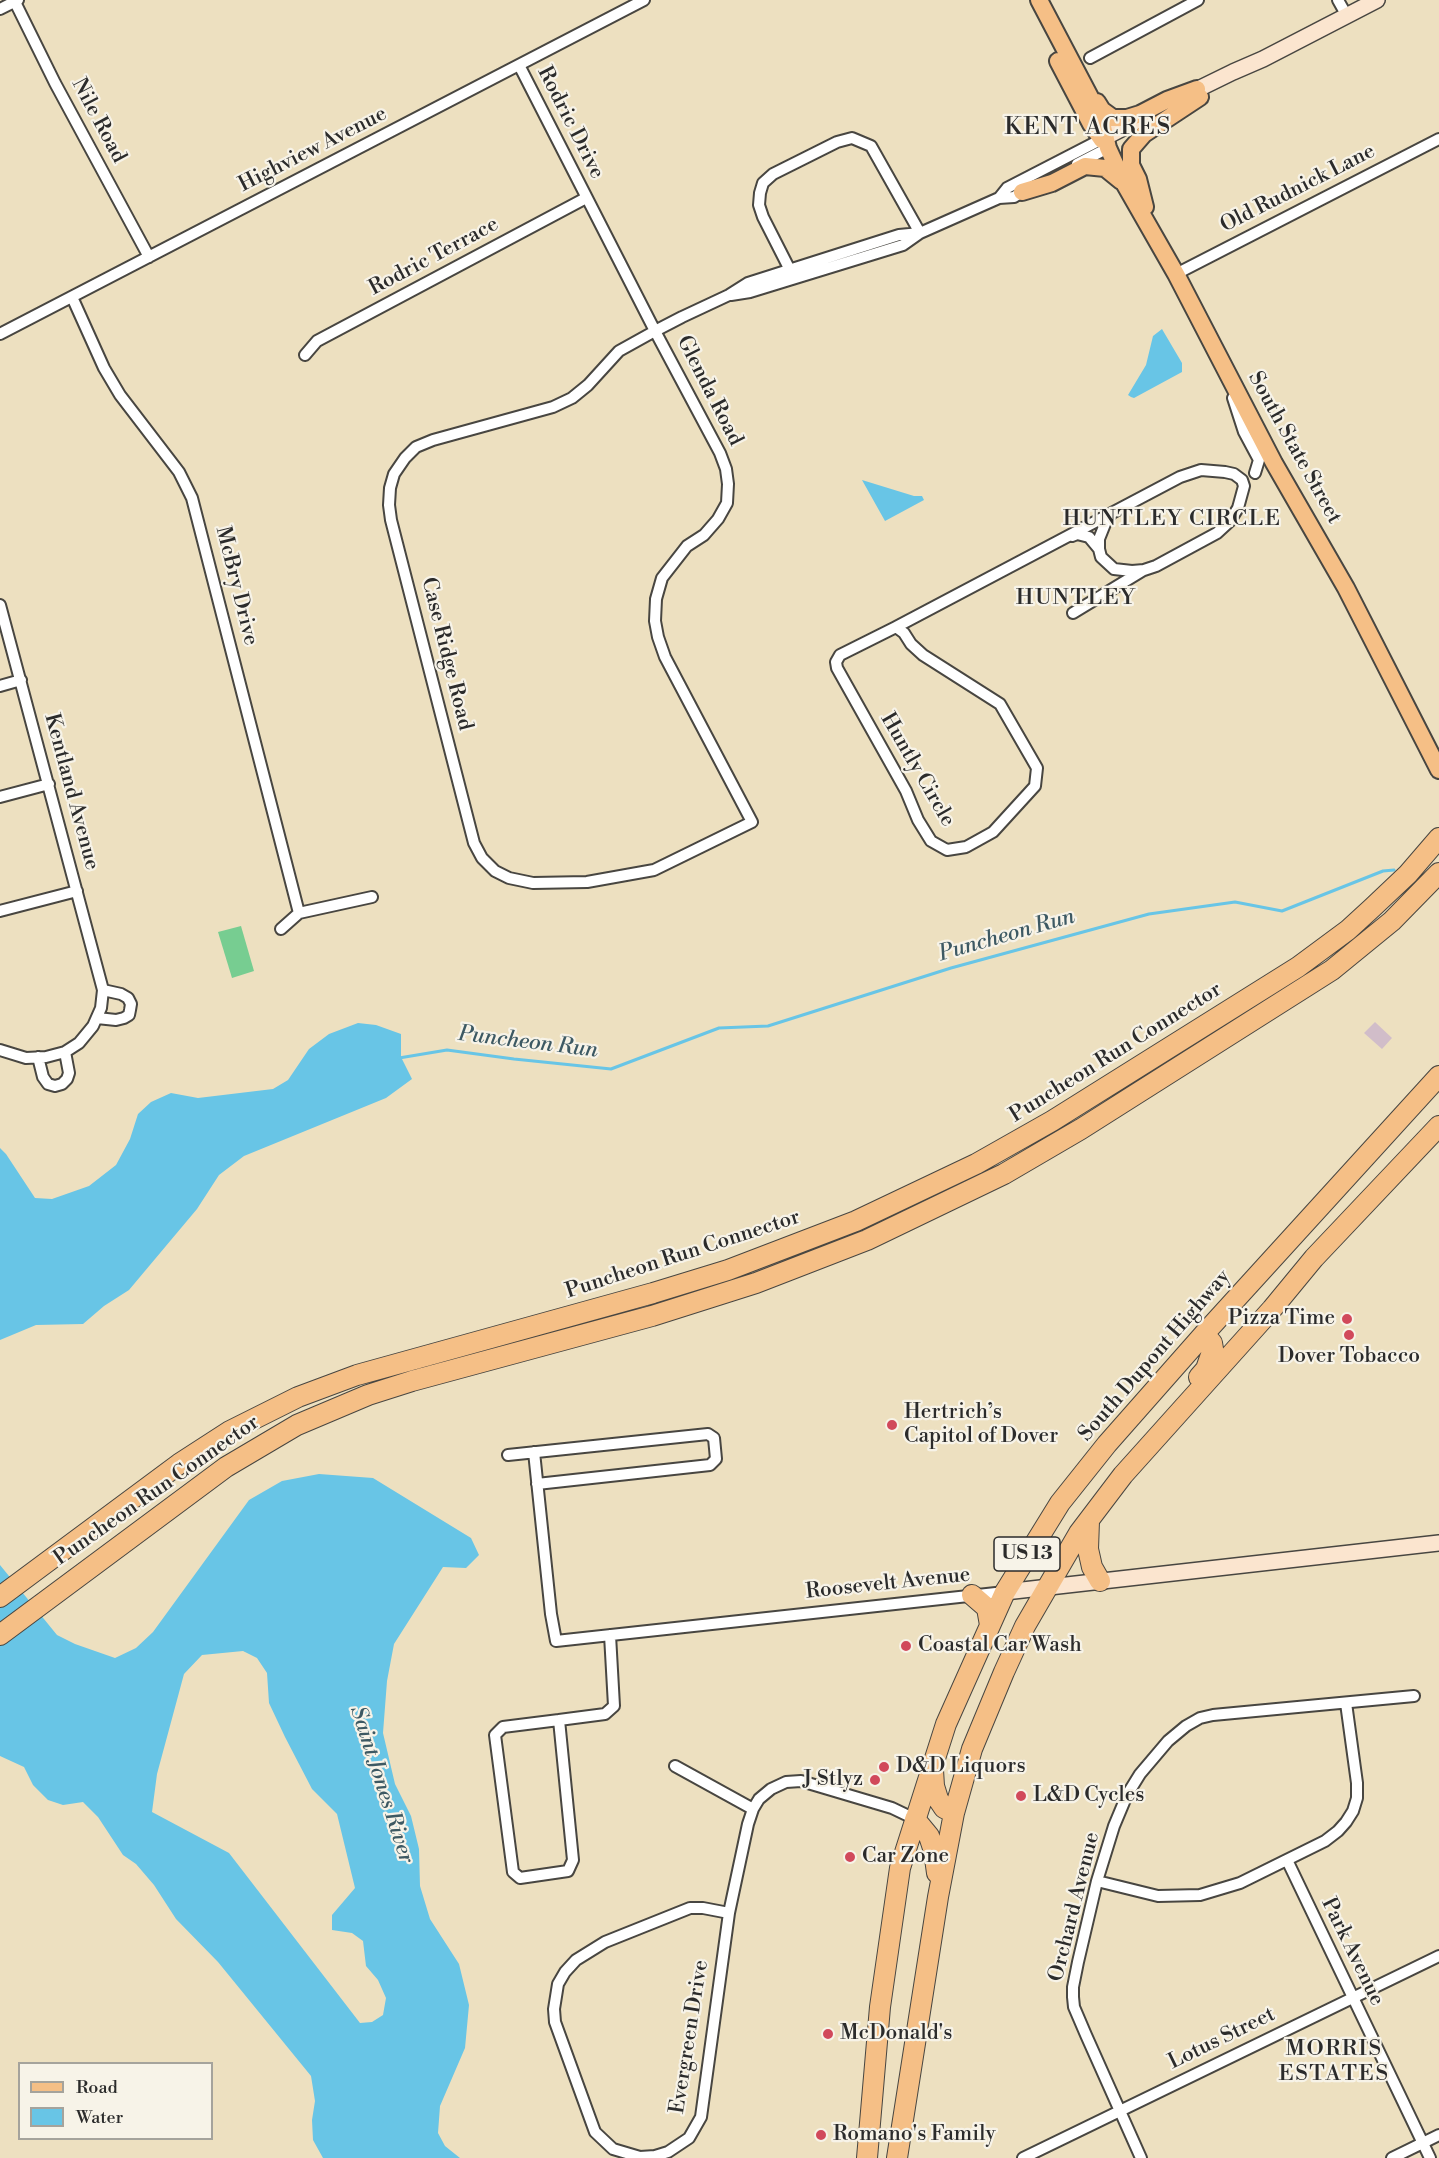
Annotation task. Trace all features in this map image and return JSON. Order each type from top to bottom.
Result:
[{"type":"highway","name":"Puncheon Run Connector","points":[[0,1597],[204,1447],[250,1420],[298,1397],[366,1372],[728,1270],[815,1238],[938,1184],[1062,1115],[1298,967],[1348,930],[1408,874],[1439,838]]},
{"type":"highway","name":"Puncheon Run Connector","points":[[0,1635],[226,1467],[274,1437],[327,1412],[412,1381],[652,1316],[756,1283],[867,1240],[979,1187],[1081,1129],[1303,990],[1356,952],[1392,921],[1439,873]]},
{"type":"highway","name":"South Dupont Highway","points":[[868,2153],[885,1960],[900,1868],[946,1724],[990,1625],[1060,1503],[1107,1444],[1439,1076]]},
{"type":"highway","points":[[1314,1258],[1385,1169],[1439,1111]]},
{"type":"highway","name":"US 13","points":[[897,2158],[938,1897],[954,1813],[972,1749],[1025,1626],[1089,1520],[1134,1463],[1272,1310],[1314,1258],[1439,1126]]},
{"type":"highway","points":[[1415,1153],[1439,1132]]},
{"type":"highway","points":[[1134,1463],[1153,1430],[1206,1369],[1213,1349],[1212,1343],[1204,1334]]},
{"type":"highway","points":[[1089,1520],[1088,1549],[1092,1567],[1100,1581]]},
{"type":"highway","points":[[1009,1591],[1019,1596],[1023,1603],[1025,1626]]},
{"type":"highway","points":[[972,1595],[987,1608],[990,1625]]},
{"type":"highway","points":[[933,1761],[934,1786],[938,1799],[944,1808],[954,1813]]},
{"type":"highway","points":[[915,1819],[928,1836],[934,1851],[938,1897]]},
{"type":"main road","name":"South State Street","points":[[1026,0],[1090,124],[1105,141]]},
{"type":"main road","name":"South State Street","points":[[1039,0],[1101,118],[1105,141],[1124,183],[1176,274],[1274,463],[1346,588],[1439,770]]},
{"type":"main road","points":[[1051,24],[1070,51],[1102,110],[1113,118],[1132,117],[1167,100],[1199,93]]},
{"type":"main road","points":[[1150,228],[1138,179],[1131,165],[1131,149],[1144,134],[1199,93]]},
{"type":"main road","points":[[1022,192],[1052,183],[1085,166],[1105,168],[1124,183]]},
{"type":"street","name":"Highview Avenue","points":[[0,334],[644,0]]},
{"type":"street","points":[[1090,58],[1198,0]]},
{"type":"street","points":[[1338,0],[1347,16]]},
{"type":"street","points":[[999,198],[1007,188],[1105,141],[1377,0]]},
{"type":"street","points":[[0,9],[16,1]]},
{"type":"street","name":"Nile Road","points":[[16,1],[55,83],[149,257]]},
{"type":"street","name":"Rodric Drive","points":[[519,65],[586,198]]},
{"type":"street","points":[[792,273],[763,217],[759,205],[760,193],[764,183],[774,174],[837,142],[852,138],[871,146],[920,233]]},
{"type":"street","name":"Old Rudnick Lane","points":[[1176,274],[1439,139]]},
{"type":"street","points":[[999,198],[1014,197],[1105,141]]},
{"type":"street","name":"Glenda Road","points":[[586,198],[720,453],[728,484],[727,503],[718,519],[704,535],[687,546],[662,578],[656,599],[655,621],[665,657],[752,822]]},
{"type":"street","name":"Rodric Terrace","points":[[305,355],[316,341],[586,198]]},
{"type":"street","name":"Case Ridge Road","points":[[752,822],[674,862],[632,875],[587,882],[534,883],[509,878],[495,871],[482,858],[474,843],[391,520],[390,488],[394,474],[405,458],[417,447],[433,440],[553,407],[572,398],[588,386],[619,351],[748,283],[792,273],[899,235],[920,233],[999,198]]},
{"type":"street","name":"McBry Drive","points":[[72,297],[104,368],[120,395],[179,472],[192,498],[299,913]]},
{"type":"street","points":[[1223,366],[1244,432],[1259,460],[1255,473]]},
{"type":"street","points":[[1073,613],[1144,570],[1156,566],[1217,533],[1238,508],[1244,491],[1242,480],[1274,463]]},
{"type":"street","name":"Huntly Circle","points":[[896,627],[923,655],[1000,704],[1037,768],[1035,786],[993,832],[966,848],[947,850],[931,841],[918,820],[906,791],[837,668],[836,662],[840,655],[1190,473],[1201,470],[1225,472],[1234,474],[1242,480]]},
{"type":"street","points":[[1112,513],[1101,532],[1099,549],[1101,557],[1114,568],[1144,570]]},
{"type":"street","points":[[1063,538],[1077,534],[1084,535],[1099,549]]},
{"type":"street","name":"Kentland Avenue","points":[[0,605],[103,990],[101,1008],[93,1026],[79,1043],[65,1052],[38,1058],[26,1058],[0,1050]]},
{"type":"street","points":[[0,686],[21,680]]},
{"type":"street","points":[[0,797],[49,784]]},
{"type":"street","points":[[0,911],[77,891]]},
{"type":"street","points":[[281,929],[299,913],[372,897]]},
{"type":"street","points":[[97,1018],[116,1020],[129,1015],[131,1004],[128,998],[103,990]]},
{"type":"street","points":[[38,1058],[43,1077],[55,1086],[62,1084],[69,1073],[65,1052]]},
{"type":"street","points":[[508,1455],[534,1452],[708,1434],[714,1438],[717,1458],[710,1465],[537,1484],[534,1452]]},
{"type":"street","name":"Roosevelt Avenue","points":[[537,1484],[556,1641],[1439,1543]]},
{"type":"street","points":[[559,1720],[573,1860],[568,1871],[520,1878],[513,1872],[495,1735],[503,1726],[605,1714],[614,1706],[610,1635]]},
{"type":"street","name":"Orchard Avenue","points":[[1141,2158],[1074,2007],[1073,1987],[1096,1881],[1127,1795],[1157,1754],[1186,1726],[1200,1718],[1414,1696]]},
{"type":"street","points":[[1096,1881],[1158,1896],[1200,1895],[1240,1883],[1325,1841],[1338,1831],[1353,1811],[1357,1798],[1346,1703]]},
{"type":"street","points":[[675,1766],[753,1809],[759,1799],[771,1789],[786,1782],[801,1781],[892,1808],[915,1819]]},
{"type":"street","name":"Evergreen Drive","points":[[729,1913],[690,1908],[604,1942],[576,1960],[558,1984],[554,2009],[555,2022],[595,2132],[613,2150],[633,2156],[655,2156],[689,2139],[700,2117],[729,1913],[753,1809]]},
{"type":"street","name":"Park Avenue","points":[[1287,1860],[1430,2158]]},
{"type":"street","name":"Lotus Street","points":[[1023,2158],[1439,1956]]},
{"type":"street","points":[[1392,2158],[1439,2135]]},
{"type":"shaded area","points":[[1375,1022],[1392,1038],[1382,1049],[1364,1033]]},
{"type":"green space","points":[[241,926],[254,971],[232,978],[218,932]]},
{"type":"water","points":[[1162,329],[1182,363],[1182,372],[1134,398],[1131,397],[1128,395],[1146,365],[1153,336]]},
{"type":"water","points":[[862,480],[914,496],[922,496],[924,500],[885,521]]},
{"type":"water","points":[[358,1023],[376,1025],[401,1034],[401,1057],[412,1079],[386,1098],[244,1156],[219,1175],[197,1209],[129,1290],[104,1306],[83,1324],[36,1325],[0,1340],[0,1148],[35,1198],[52,1199],[89,1186],[116,1165],[130,1139],[138,1114],[151,1102],[171,1093],[198,1098],[273,1089],[288,1080],[309,1049],[329,1034]]},
{"type":"water","name":"Saint Jones River","points":[[319,1474],[373,1478],[471,1538],[479,1555],[466,1568],[443,1567],[394,1644],[387,1681],[383,1733],[395,1784],[411,1816],[419,1849],[420,1886],[430,1919],[459,1964],[469,2005],[465,2048],[440,2106],[438,2133],[445,2146],[460,2158],[323,2158],[313,2140],[312,2120],[315,2101],[311,2076],[218,1962],[176,1919],[154,1885],[136,1864],[123,1855],[98,1817],[83,1802],[63,1805],[48,1800],[33,1785],[24,1767],[0,1756],[0,1565],[57,1635],[115,1658],[136,1648],[153,1632],[249,1500],[282,1481]],"holes":[[[243,1651],[257,1658],[267,1673],[269,1703],[285,1737],[312,1789],[337,1814],[355,1888],[332,1915],[332,1930],[352,1933],[363,1941],[366,1966],[378,1980],[386,1998],[383,2015],[372,2022],[360,2023],[229,1853],[152,1812],[157,1774],[184,1674],[202,1655]]]},
{"type":"waterway","name":"Puncheon Run","points":[[399,1058],[447,1050],[611,1069],[719,1028],[768,1026],[951,968],[1149,914],[1235,902],[1282,911],[1383,871],[1394,870]]},
{"type":"place","name":"Pizza Time","points":[[1347,1319]]},
{"type":"place","name":"Dover Tobacco","points":[[1349,1335]]},
{"type":"place","name":"Hertrich’s Capitol of Dover","points":[[892,1425]]},
{"type":"place","name":"Coastal Car Wash","points":[[906,1646]]},
{"type":"place","name":"D&D Liquors","points":[[884,1767]]},
{"type":"place","name":"J Stlyz","points":[[875,1780]]},
{"type":"place","name":"L&D Cycles","points":[[1021,1796]]},
{"type":"place","name":"Car Zone","points":[[850,1857]]},
{"type":"place","name":"McDonald's","points":[[828,2034]]},
{"type":"place","name":"Romano's Family","points":[[821,2135]]},
{"type":"district","name":"KENT ACRES","points":[[1088,128]]},
{"type":"district","name":"HUNTLEY CIRCLE","points":[[1172,520]]},
{"type":"district","name":"HUNTLEY","points":[[1076,599]]},
{"type":"district","name":"MORRIS ESTATES","points":[[1334,2062]]}]
